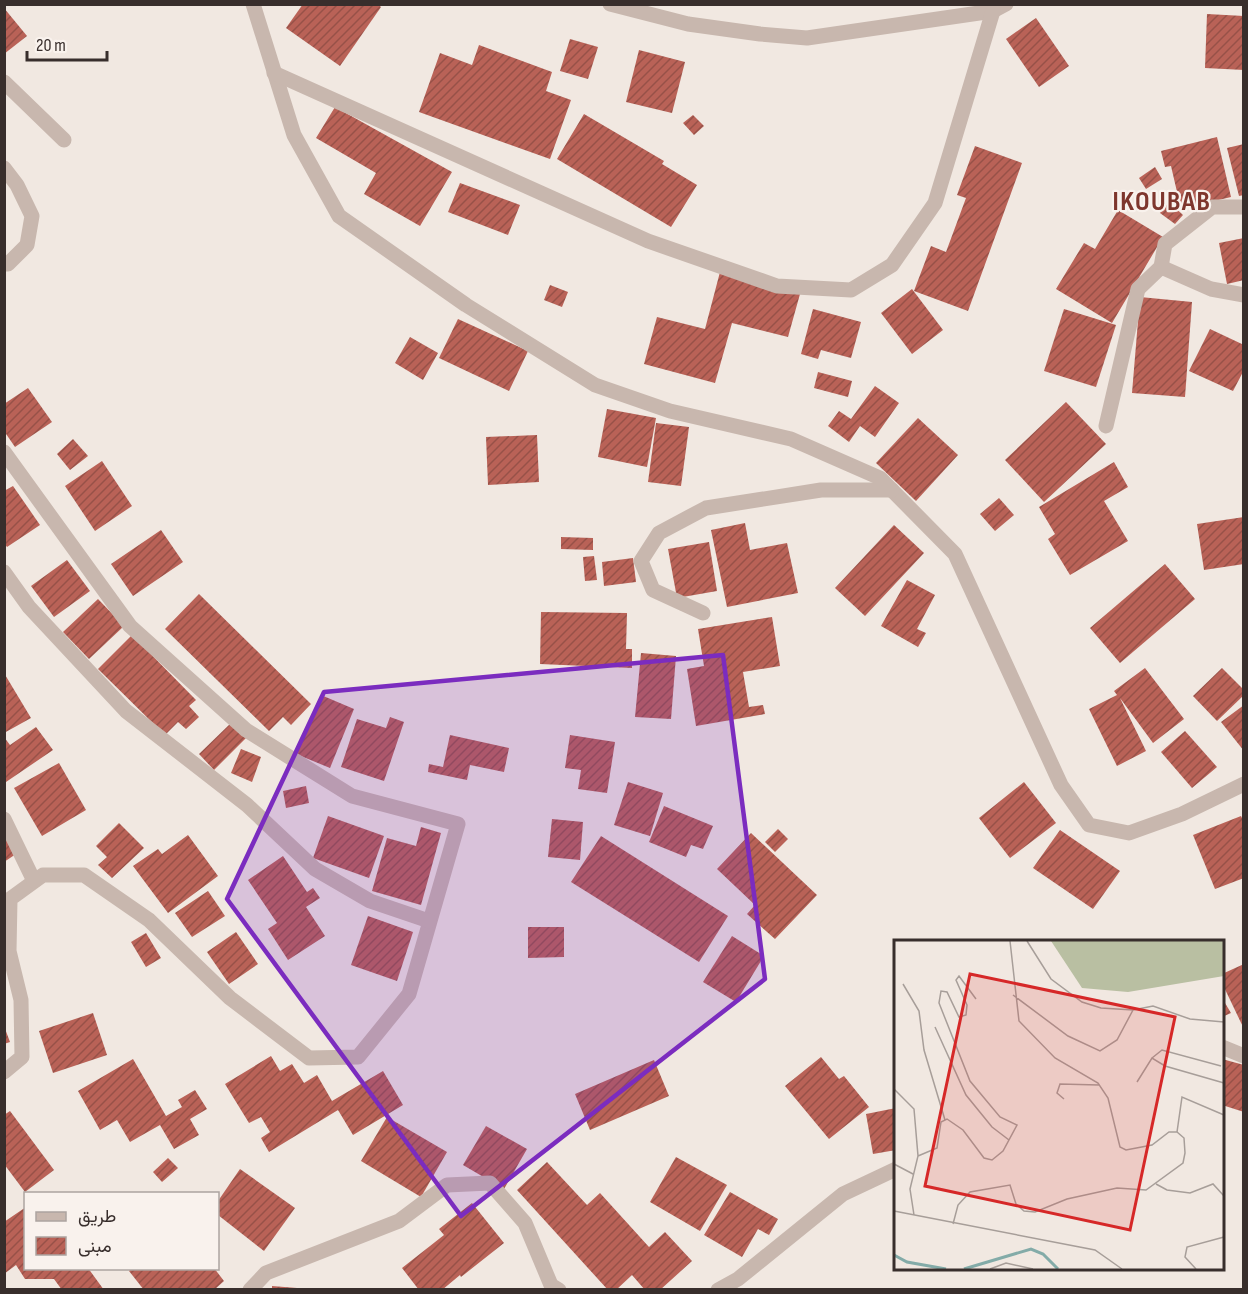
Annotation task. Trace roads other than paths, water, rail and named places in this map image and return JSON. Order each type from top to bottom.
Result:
[{"type":"street","points":[[252,4],[294,135],[339,216],[466,304],[595,385],[670,411],[791,439],[880,478],[955,554],[1061,785],[1089,825],[1129,833],[1182,814],[1244,784]]},
{"type":"street","points":[[274,73],[648,241],[777,286],[851,290],[892,265],[935,204],[999,8],[807,38],[688,24],[610,4]]},
{"type":"street","points":[[4,82],[64,140]]},
{"type":"street","points":[[4,168],[17,185],[32,216],[27,245],[8,264],[4,264]]},
{"type":"street","points":[[1106,426],[1138,289],[1161,267],[1165,244],[1212,207],[1244,207]]},
{"type":"street","points":[[1161,267],[1211,289],[1244,295]]},
{"type":"street","points":[[4,452],[130,626],[246,730],[352,796],[458,824],[409,994],[358,1057],[309,1058],[230,998],[149,920],[84,875],[43,875],[10,899],[9,951],[21,1000],[22,1058],[4,1072]]},
{"type":"street","points":[[703,613],[653,590],[641,561],[659,533],[706,508],[821,490],[892,490]]},
{"type":"street","points":[[4,572],[29,607],[126,711],[247,805],[315,869],[370,901],[429,921]]},
{"type":"street","points":[[4,819],[34,881]]},
{"type":"street","points":[[1224,1048],[1244,1056]]},
{"type":"street","points":[[718,1290],[738,1280],[843,1194],[894,1170]]},
{"type":"street","points":[[250,1290],[266,1273],[399,1221],[447,1185],[490,1183],[525,1223],[551,1285],[559,1290]]},
{"type":"district","name":"IKOUBAB","points":[[1162,200]]}]
